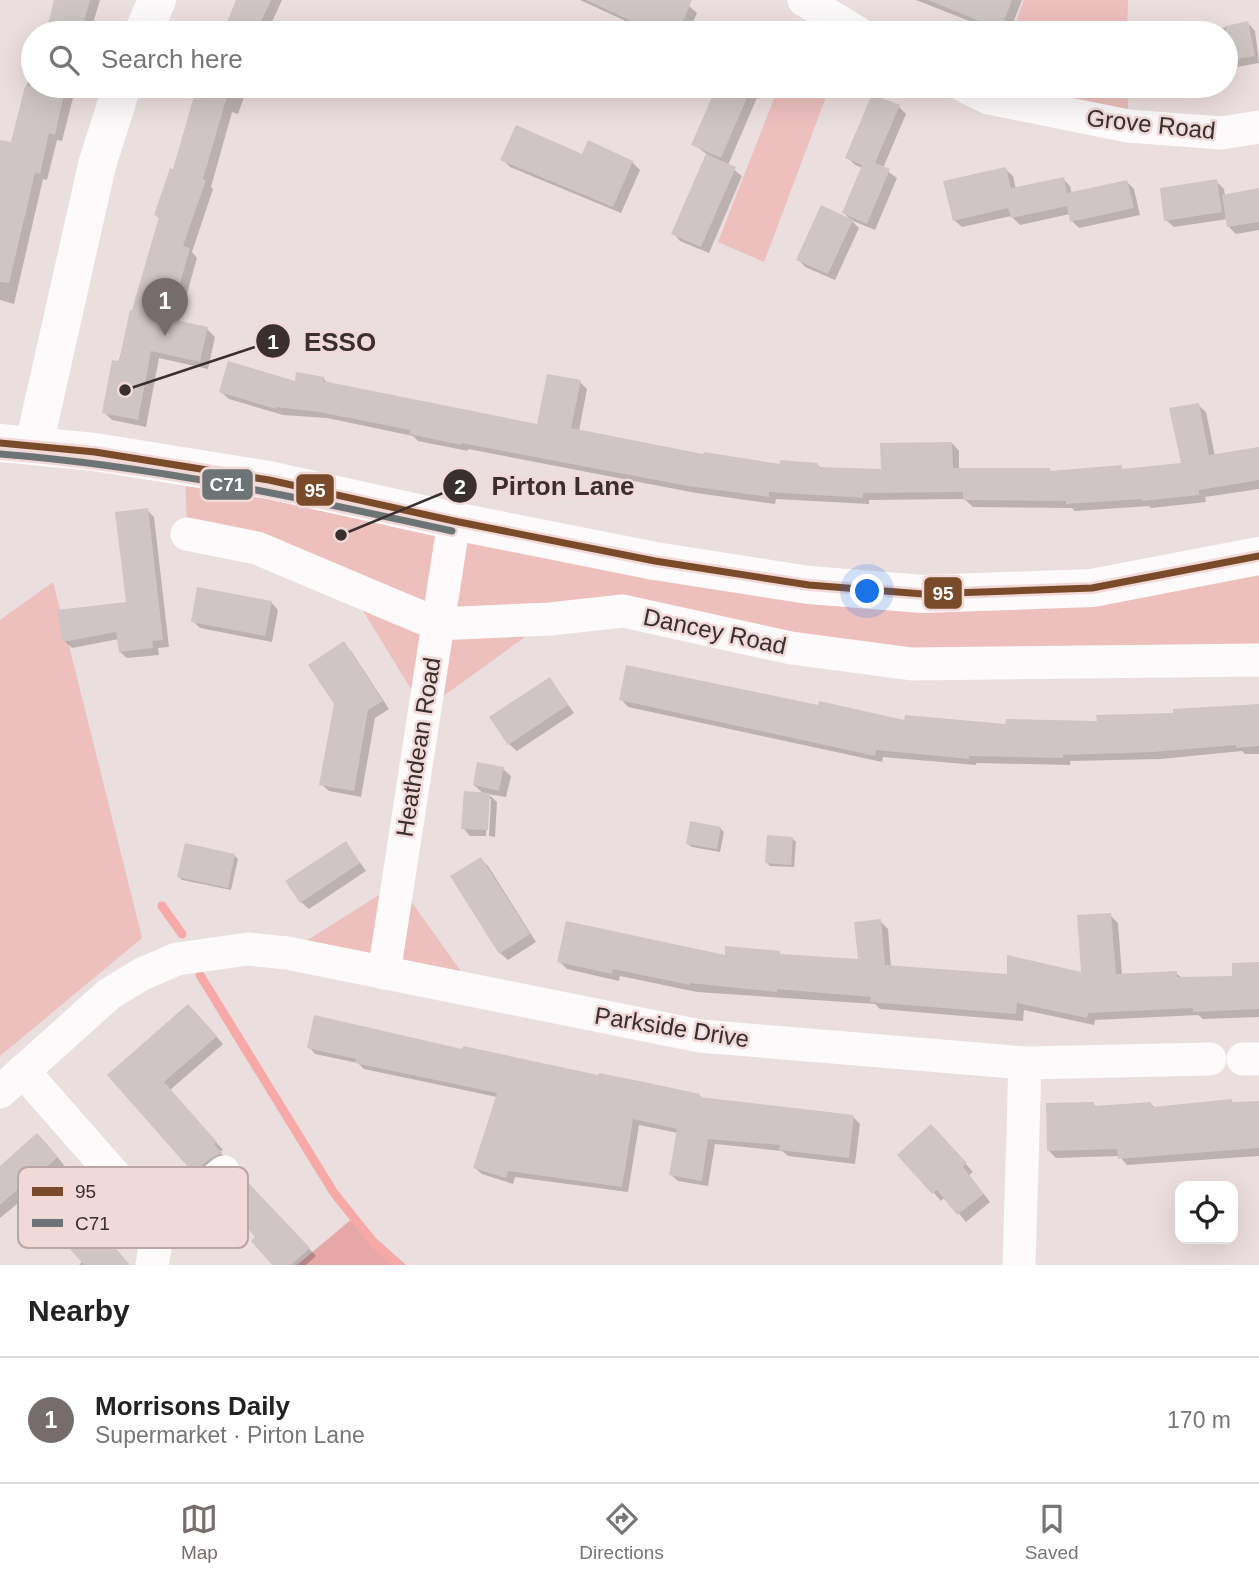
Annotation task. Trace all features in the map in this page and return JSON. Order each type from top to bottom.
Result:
[{"type":"main road","points":[[148,21],[157,0]]},
{"type":"main road","points":[[118,98],[17,444],[184,465],[269,480],[454,522],[655,561],[809,585],[923,594],[1092,588],[1259,556]]},
{"type":"street","points":[[804,0],[838,21]]},
{"type":"street","name":"Grove Road","points":[[989,98],[1128,126],[1221,134],[1259,127]]},
{"type":"street","name":"Heathdean Road","points":[[384,973],[454,522]]},
{"type":"street","name":"Dancey Road","points":[[187,534],[257,548],[437,624],[550,619],[622,611],[791,648],[912,664],[1259,660]]},
{"type":"street","name":"Parkside Drive","points":[[11,1082],[108,994],[142,974],[177,959],[248,949],[287,953],[700,1036],[1025,1063],[1210,1059]]},
{"type":"street","points":[[1019,1265],[1025,1063]]},
{"type":"street","points":[[11,1082],[98,1167]]},
{"type":"shaded area","points":[[1024,0],[1128,0],[1127,21],[1016,21]]},
{"type":"shaded area","points":[[774,98],[826,98],[764,262],[718,242]]},
{"type":"shaded area","points":[[1034,98],[1128,98],[1128,126]]},
{"type":"shaded area","points":[[185,465],[923,594],[1259,556],[1259,649],[791,648],[550,619],[424,710],[347,585],[187,534]]},
{"type":"shaded area","points":[[53,582],[142,938],[0,1056],[0,620]]},
{"type":"shaded area","points":[[398,883],[475,991],[287,953]]},
{"type":"shaded area","points":[[353,1218],[406,1265],[297,1265]]},
{"type":"building","points":[[54,0],[90,0],[84,21],[49,21]]},
{"type":"building","points":[[236,0],[271,0],[261,21],[227,21]]},
{"type":"building","points":[[586,0],[692,0],[683,21],[631,21]]},
{"type":"building","points":[[928,0],[1012,0],[1004,21],[979,21]]},
{"type":"building","points":[[1248,21],[1255,56],[1238,59],[1238,23]]},
{"type":"building","points":[[22,98],[63,98],[55,135],[49,133],[40,174],[35,173],[9,283],[0,282],[0,140],[11,142]]},
{"type":"building","points":[[194,98],[227,98],[203,179],[206,180],[183,246],[190,248],[170,319],[208,327],[200,362],[151,351],[138,420],[102,413],[112,360],[119,361],[130,310],[159,217],[154,215],[170,168],[173,169]]},
{"type":"building","points":[[712,98],[747,98],[721,158],[691,145]]},
{"type":"building","points":[[870,98],[882,98],[900,105],[875,163],[890,169],[867,224],[842,213],[862,165],[845,158]]},
{"type":"building","points":[[516,125],[582,154],[588,140],[633,161],[613,207],[500,160]]},
{"type":"building","points":[[706,154],[736,167],[701,247],[671,234]]},
{"type":"building","points":[[1006,167],[1011,188],[1064,177],[1067,193],[1127,180],[1134,208],[1070,222],[1067,206],[1011,218],[1008,208],[953,221],[943,181]]},
{"type":"building","points":[[1217,179],[1222,212],[1164,221],[1160,188]]},
{"type":"building","points":[[1259,188],[1259,222],[1227,227],[1222,195]]},
{"type":"building","points":[[821,205],[853,220],[828,274],[796,260]]},
{"type":"building","points":[[228,361],[295,381],[296,372],[324,377],[323,381],[537,424],[547,374],[581,380],[571,428],[703,454],[704,452],[780,464],[780,460],[818,463],[818,467],[881,469],[880,443],[952,442],[953,468],[1050,468],[1050,471],[1122,465],[1122,469],[1181,463],[1169,408],[1199,403],[1209,455],[1259,447],[1259,480],[1199,490],[1199,495],[1142,501],[1066,504],[1066,501],[963,500],[963,492],[863,493],[863,498],[769,492],[769,497],[688,486],[461,445],[409,434],[410,430],[319,412],[276,409],[219,392]]},
{"type":"building","points":[[148,508],[163,640],[152,641],[153,648],[119,652],[116,632],[63,642],[57,610],[126,602],[115,512]]},
{"type":"building","points":[[197,587],[272,601],[265,636],[191,622]]},
{"type":"building","points":[[344,641],[383,701],[368,710],[354,791],[319,785],[334,704],[308,665]]},
{"type":"building","points":[[626,665],[818,705],[819,701],[904,720],[905,715],[1005,724],[1006,719],[1097,721],[1096,715],[1173,713],[1173,709],[1259,704],[1259,746],[1063,755],[1063,758],[969,756],[969,759],[876,750],[875,756],[619,700]]},
{"type":"building","points":[[550,677],[568,705],[508,745],[489,717]]},
{"type":"building","points":[[477,762],[504,767],[499,791],[473,785]]},
{"type":"building","points":[[464,791],[490,793],[488,830],[461,829]]},
{"type":"building","points":[[690,821],[721,827],[717,849],[686,844]]},
{"type":"building","points":[[767,835],[793,837],[791,865],[765,863]]},
{"type":"building","points":[[346,841],[360,863],[300,903],[285,881]]},
{"type":"building","points":[[185,843],[235,854],[228,888],[177,877]]},
{"type":"building","points":[[481,857],[530,934],[499,954],[450,876]]},
{"type":"building","points":[[1111,913],[1116,974],[1177,971],[1177,977],[1232,976],[1232,963],[1259,962],[1259,1009],[1193,1012],[1193,1008],[1088,1013],[1087,1018],[1017,1003],[1016,1014],[870,1002],[871,997],[690,985],[613,969],[612,974],[557,962],[566,921],[725,955],[725,946],[780,951],[780,954],[858,959],[854,922],[881,919],[885,965],[1007,974],[1007,955],[1081,972],[1077,915]]},
{"type":"building","points":[[188,1004],[217,1036],[164,1082],[217,1142],[214,1144],[222,1153],[200,1167],[188,1167],[107,1075]]},
{"type":"building","points":[[314,1015],[462,1049],[463,1046],[598,1075],[599,1073],[644,1082],[700,1094],[699,1097],[854,1115],[849,1158],[779,1150],[780,1145],[708,1139],[702,1181],[669,1175],[677,1129],[633,1119],[622,1187],[508,1171],[506,1178],[473,1168],[497,1093],[355,1063],[356,1059],[307,1048]]},
{"type":"building","points":[[1232,1099],[1232,1102],[1259,1101],[1259,1148],[1118,1159],[1117,1149],[1047,1151],[1046,1103],[1094,1102],[1094,1106],[1151,1102],[1152,1107]]},
{"type":"building","points":[[931,1124],[967,1163],[963,1167],[984,1194],[957,1215],[937,1190],[932,1194],[897,1155]]},
{"type":"building","points":[[37,1133],[58,1157],[47,1167],[18,1167],[18,1189],[0,1205],[0,1166]]},
{"type":"building","points":[[248,1182],[310,1248],[291,1265],[272,1265],[251,1241],[255,1237],[248,1229]]},
{"type":"building","points":[[69,1248],[115,1248],[130,1265],[84,1265]]},
{"type":"waterway","points":[[162,906],[182,934]]},
{"type":"waterway","points":[[200,975],[334,1193],[374,1243],[398,1265]]},
{"type":"transit line","name":"95","points":[[0,443],[95,452],[269,480],[454,521],[655,561],[809,585],[923,594],[1092,588],[1259,556]]},
{"type":"transit line","name":"C71","points":[[0,454],[171,475],[283,495],[452,531]]},
{"type":"place","name":"Morrisons Daily","points":[[165,336]]},
{"type":"place","name":"ESSO","points":[[125,390]]},
{"type":"place","name":"Pirton Lane","points":[[341,535]]}]
